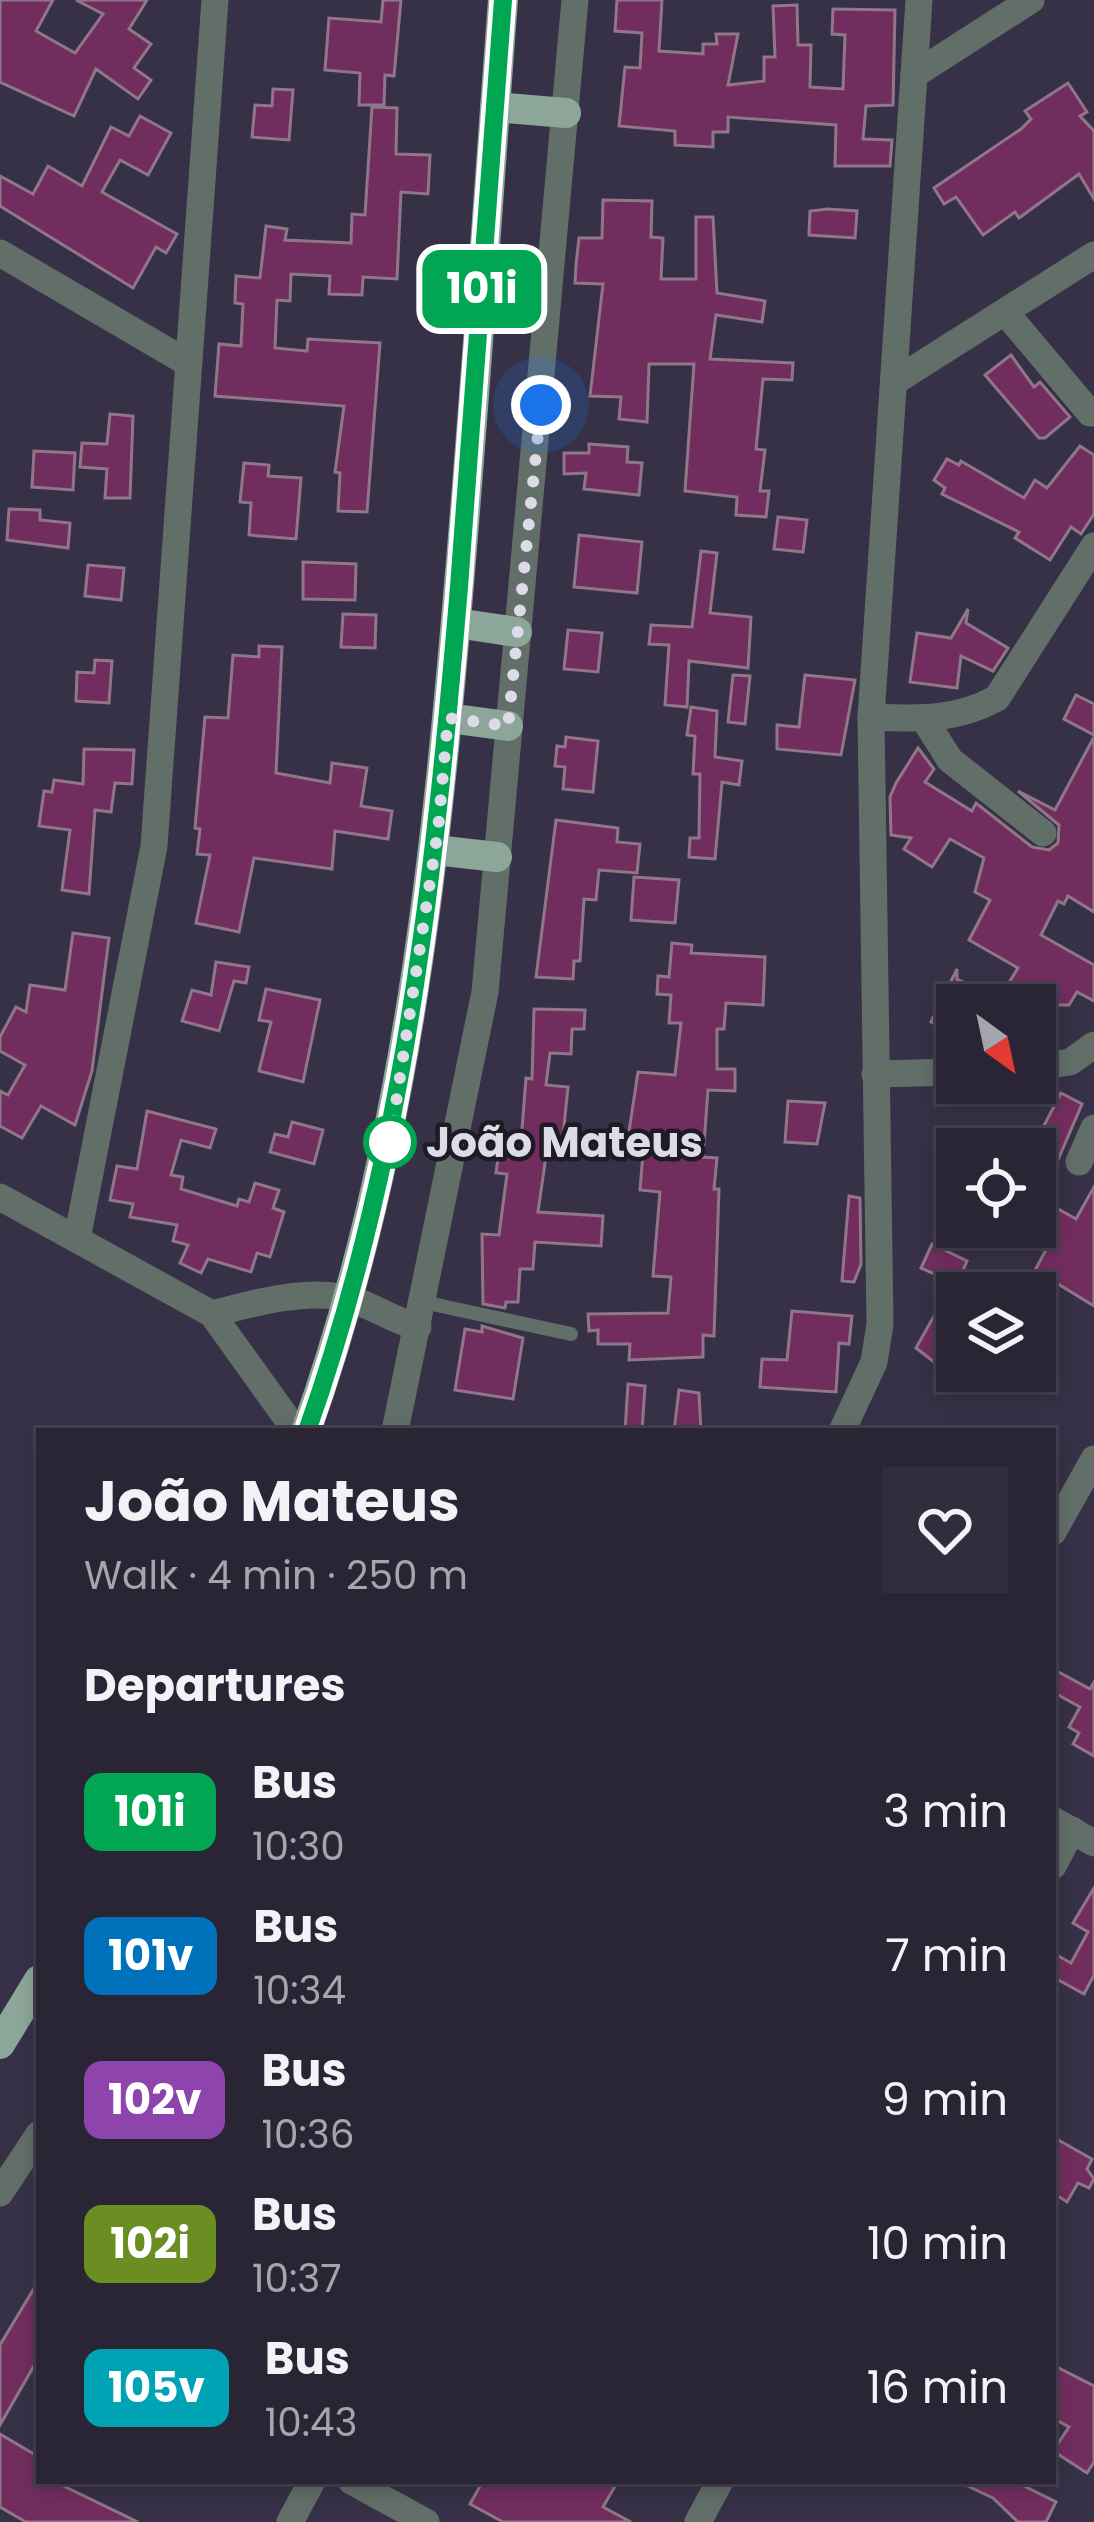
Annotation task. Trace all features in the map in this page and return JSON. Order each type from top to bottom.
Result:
[{"type":"main road","points":[[308,1428],[351,1299],[394,1123],[435,850],[503,0]]},
{"type":"main road","points":[[495,107],[566,113]]},
{"type":"main road","points":[[456,623],[518,632]]},
{"type":"main road","points":[[448,718],[508,726]]},
{"type":"main road","points":[[435,850],[497,857]]},
{"type":"main road","points":[[0,2044],[36,1985]]},
{"type":"street","points":[[77,1239],[154,846],[215,0]]},
{"type":"street","points":[[396,1428],[485,992],[575,0]]},
{"type":"street","points":[[843,1428],[874,1362],[880,1324],[872,717],[919,0]]},
{"type":"street","points":[[914,75],[1031,0]]},
{"type":"street","points":[[0,270],[1,253],[188,363]]},
{"type":"street","points":[[897,380],[1094,255]]},
{"type":"street","points":[[1005,311],[1090,413]]},
{"type":"street","points":[[872,717],[924,719],[972,712],[998,698],[1094,546]]},
{"type":"street","points":[[924,719],[950,760],[1043,833]]},
{"type":"street","points":[[1056,1064],[1070,1062],[1094,1045]]},
{"type":"street","points":[[875,1074],[936,1073]]},
{"type":"street","points":[[1079,1162],[1094,1128]]},
{"type":"street","points":[[0,1197],[212,1315],[294,1428]]},
{"type":"street","points":[[212,1315],[250,1304],[351,1299],[388,1319],[421,1315]]},
{"type":"street","points":[[1056,1527],[1094,1459]]},
{"type":"street","points":[[1056,1861],[1073,1831]]},
{"type":"street","points":[[0,2193],[36,2139]]},
{"type":"street","points":[[290,2522],[310,2484]]},
{"type":"street","points":[[356,2484],[426,2522]]},
{"type":"street","points":[[698,2522],[718,2484]]},
{"type":"lane","points":[[421,1315],[571,1334]]},
{"type":"building","points":[[0,0],[53,0],[36,31],[75,53],[103,14],[76,0],[147,0],[129,29],[151,44],[134,68],[151,80],[138,99],[96,69],[74,116],[0,82]]},
{"type":"building","points":[[383,0],[401,0],[394,76],[385,75],[384,105],[359,105],[360,73],[325,70],[329,18],[381,22]]},
{"type":"building","points":[[617,0],[662,0],[659,51],[703,54],[703,44],[717,44],[716,34],[738,34],[728,85],[764,81],[764,57],[775,57],[773,6],[797,5],[798,45],[811,45],[810,87],[843,89],[845,35],[832,34],[833,9],[895,10],[893,105],[866,106],[863,139],[892,140],[890,166],[835,166],[836,125],[728,117],[728,132],[713,132],[713,147],[675,145],[675,131],[619,126],[625,67],[640,68],[642,33],[615,31]]},
{"type":"building","points":[[1068,83],[1087,112],[1080,116],[1094,131],[1094,199],[1079,174],[1019,218],[1015,212],[983,235],[956,197],[944,204],[934,188],[1021,129],[1031,119],[1025,111]]},
{"type":"building","points":[[273,89],[293,90],[289,140],[252,137],[255,105],[272,106]]},
{"type":"building","points":[[372,107],[397,108],[396,154],[430,155],[428,194],[401,192],[397,279],[363,277],[362,295],[329,294],[330,276],[291,274],[290,301],[277,300],[275,348],[307,351],[308,339],[380,343],[367,512],[338,511],[340,473],[335,472],[344,406],[215,396],[219,344],[241,346],[243,304],[235,303],[236,276],[260,278],[266,226],[287,229],[285,240],[351,243],[352,214],[365,215]]},
{"type":"building","points":[[140,116],[171,133],[148,175],[120,160],[102,192],[177,234],[166,253],[156,247],[133,288],[0,206],[0,176],[33,194],[48,166],[82,186],[111,127],[129,136]]},
{"type":"building","points":[[603,200],[652,201],[651,237],[663,238],[661,279],[696,279],[696,217],[713,217],[717,293],[765,301],[762,322],[716,315],[710,359],[793,363],[792,380],[763,379],[756,449],[765,450],[760,491],[769,491],[766,517],[736,515],[737,497],[685,491],[694,364],[649,364],[647,422],[619,419],[621,397],[590,396],[603,284],[575,283],[576,265],[579,238],[602,238]]},
{"type":"building","points":[[810,211],[857,211],[855,238],[809,235]]},
{"type":"building","points":[[1011,355],[1034,387],[1040,382],[1070,417],[1045,438],[1039,438],[985,375]]},
{"type":"building","points":[[110,414],[133,416],[130,498],[105,498],[107,469],[80,467],[82,443],[107,444]]},
{"type":"building","points":[[589,444],[628,447],[627,462],[642,463],[639,495],[584,489],[586,473],[564,474],[564,453],[589,453]]},
{"type":"building","points":[[1080,446],[1094,455],[1094,514],[1081,534],[1071,527],[1050,560],[1015,538],[1019,532],[942,494],[945,488],[934,480],[947,459],[959,465],[961,461],[1024,498],[1035,480],[1047,488]]},
{"type":"building","points":[[34,451],[75,453],[73,490],[32,487]]},
{"type":"building","points":[[244,463],[269,465],[268,476],[301,478],[296,539],[249,535],[251,503],[240,502]]},
{"type":"building","points":[[9,509],[40,510],[40,520],[70,523],[68,548],[7,540]]},
{"type":"building","points":[[778,517],[807,520],[803,552],[774,549]]},
{"type":"building","points":[[579,535],[642,542],[637,593],[574,587]]},
{"type":"building","points":[[701,551],[717,553],[710,613],[751,617],[748,668],[689,661],[687,707],[665,705],[669,645],[649,644],[651,625],[692,627]]},
{"type":"building","points":[[303,562],[356,564],[355,600],[303,599]]},
{"type":"building","points":[[88,565],[124,568],[121,600],[85,596]]},
{"type":"building","points":[[968,609],[966,623],[1008,648],[993,671],[961,656],[957,688],[910,682],[917,633],[951,638]]},
{"type":"building","points":[[343,614],[376,615],[375,648],[341,647]]},
{"type":"building","points":[[568,630],[602,633],[598,672],[564,669]]},
{"type":"building","points":[[259,646],[282,647],[276,773],[330,783],[332,763],[367,768],[361,806],[392,811],[388,839],[335,831],[332,869],[254,858],[239,932],[196,923],[210,855],[197,854],[200,829],[195,828],[205,717],[228,718],[233,655],[259,657]]},
{"type":"building","points":[[95,660],[112,661],[109,703],[76,701],[77,672],[94,673]]},
{"type":"building","points":[[733,675],[750,676],[745,724],[728,722]]},
{"type":"building","points":[[805,675],[855,680],[841,755],[777,749],[777,725],[799,727]]},
{"type":"building","points":[[1076,695],[1094,704],[1094,735],[1064,719]]},
{"type":"building","points":[[691,707],[717,711],[715,757],[742,761],[739,785],[722,782],[715,859],[689,857],[690,838],[699,838],[700,774],[693,774],[695,736],[687,735]]},
{"type":"building","points":[[566,737],[598,741],[593,792],[563,789],[565,767],[555,766],[557,746],[565,747]]},
{"type":"building","points":[[1094,737],[1094,912],[1068,896],[1064,904],[1058,901],[1041,935],[1094,965],[1094,1001],[1077,992],[1069,1005],[1056,1005],[1056,984],[1008,984],[1018,968],[969,940],[990,900],[975,892],[984,858],[950,839],[932,867],[904,849],[911,838],[891,835],[890,797],[918,748],[934,769],[925,782],[972,811],[976,803],[1032,847],[1049,850],[1058,843],[1059,825],[1018,791],[1055,810]]},
{"type":"building","points":[[84,749],[134,750],[132,784],[115,783],[111,812],[95,810],[89,894],[62,890],[70,830],[39,826],[44,791],[52,792],[54,780],[83,784]]},
{"type":"building","points":[[556,820],[618,828],[617,842],[640,844],[637,873],[599,870],[596,900],[584,899],[580,961],[574,961],[573,979],[536,977]]},
{"type":"building","points":[[634,877],[679,880],[675,923],[631,920]]},
{"type":"building","points":[[73,933],[109,938],[92,1071],[75,1125],[41,1106],[22,1138],[0,1126],[0,1091],[8,1095],[25,1065],[0,1051],[0,1037],[16,1007],[26,1012],[30,985],[65,990]]},
{"type":"building","points":[[672,943],[692,945],[691,953],[765,957],[763,1005],[726,1003],[724,1029],[717,1029],[717,1069],[735,1069],[735,1091],[708,1090],[703,1157],[717,1158],[714,1189],[719,1189],[714,1336],[703,1335],[703,1357],[629,1360],[630,1344],[598,1344],[598,1330],[589,1331],[588,1314],[668,1313],[671,1277],[653,1276],[660,1192],[640,1190],[643,1153],[626,1151],[638,1072],[675,1075],[681,1023],[669,1023],[671,995],[657,994],[658,976],[669,977]]},
{"type":"building","points":[[216,962],[249,967],[246,983],[234,981],[219,1031],[182,1021],[192,990],[211,995]]},
{"type":"building","points":[[266,989],[320,1000],[303,1082],[259,1071],[271,1022],[259,1020]]},
{"type":"building","points":[[534,1009],[585,1010],[584,1029],[572,1029],[571,1054],[550,1053],[546,1085],[568,1087],[563,1136],[549,1135],[538,1212],[603,1216],[601,1246],[535,1242],[533,1269],[520,1269],[518,1302],[506,1302],[505,1308],[483,1304],[482,1234],[499,1235],[507,1174],[496,1173],[499,1151],[520,1154],[526,1078],[532,1079]]},
{"type":"building","points":[[1061,1093],[1082,1104],[1056,1164],[1056,1128],[1043,1128]]},
{"type":"building","points":[[788,1101],[825,1103],[817,1144],[785,1142]]},
{"type":"building","points":[[147,1111],[216,1129],[210,1148],[181,1140],[171,1175],[183,1177],[181,1189],[237,1206],[239,1199],[249,1202],[255,1183],[279,1190],[273,1208],[284,1212],[270,1257],[257,1253],[251,1272],[208,1259],[201,1273],[180,1263],[188,1245],[173,1241],[177,1225],[130,1217],[133,1204],[110,1200],[117,1166],[137,1169]]},
{"type":"building","points":[[292,1122],[323,1130],[314,1164],[270,1152],[275,1134],[288,1137]]},
{"type":"building","points":[[1094,1187],[1094,1306],[1058,1284],[1056,1288],[1056,1272],[1034,1272],[1047,1248],[1056,1248],[1056,1208],[1076,1219]]},
{"type":"building","points":[[849,1196],[860,1198],[861,1264],[854,1282],[842,1281]]},
{"type":"building","points":[[932,1244],[967,1261],[962,1272],[936,1275],[921,1268]]},
{"type":"building","points":[[792,1311],[852,1316],[849,1344],[839,1343],[836,1392],[760,1387],[762,1359],[787,1360]]},
{"type":"building","points":[[936,1312],[936,1363],[916,1348]]},
{"type":"building","points":[[482,1326],[523,1338],[513,1399],[455,1390],[465,1329],[482,1332]]},
{"type":"building","points":[[628,1384],[645,1386],[642,1428],[625,1428]]},
{"type":"building","points":[[679,1390],[699,1393],[701,1428],[674,1428]]},
{"type":"building","points":[[1056,1671],[1090,1689],[1094,1682],[1094,1756],[1073,1744],[1079,1733],[1069,1727],[1080,1707],[1056,1694]]},
{"type":"building","points":[[1094,1888],[1094,1975],[1084,1994],[1056,1979],[1056,1955],[1071,1963],[1088,1932],[1073,1923]]},
{"type":"building","points":[[1056,2139],[1092,2159],[1087,2169],[1094,2179],[1089,2188],[1078,2183],[1067,2202],[1056,2195]]},
{"type":"building","points":[[36,2285],[36,2362],[0,2425],[0,2345]]},
{"type":"building","points":[[1056,2367],[1094,2386],[1094,2462],[1087,2473],[1056,2453],[1069,2427],[1056,2420]]},
{"type":"building","points":[[0,2434],[36,2455],[36,2484],[59,2484],[138,2522],[26,2522],[0,2507]]},
{"type":"building","points":[[481,2484],[616,2484],[603,2507],[631,2522],[503,2522],[470,2504]]},
{"type":"building","points":[[963,2484],[1020,2484],[1056,2502],[1046,2522],[1018,2522],[993,2498]]},
{"type":"bus line","name":"101i","points":[[308,1428],[351,1299],[394,1123],[438,830],[503,0]]},
{"type":"place","name":"João Mateus","points":[[390,1142]]},
{"type":"route","points":[[390,1142],[438,830],[448,718],[508,726],[541,405]]}]
